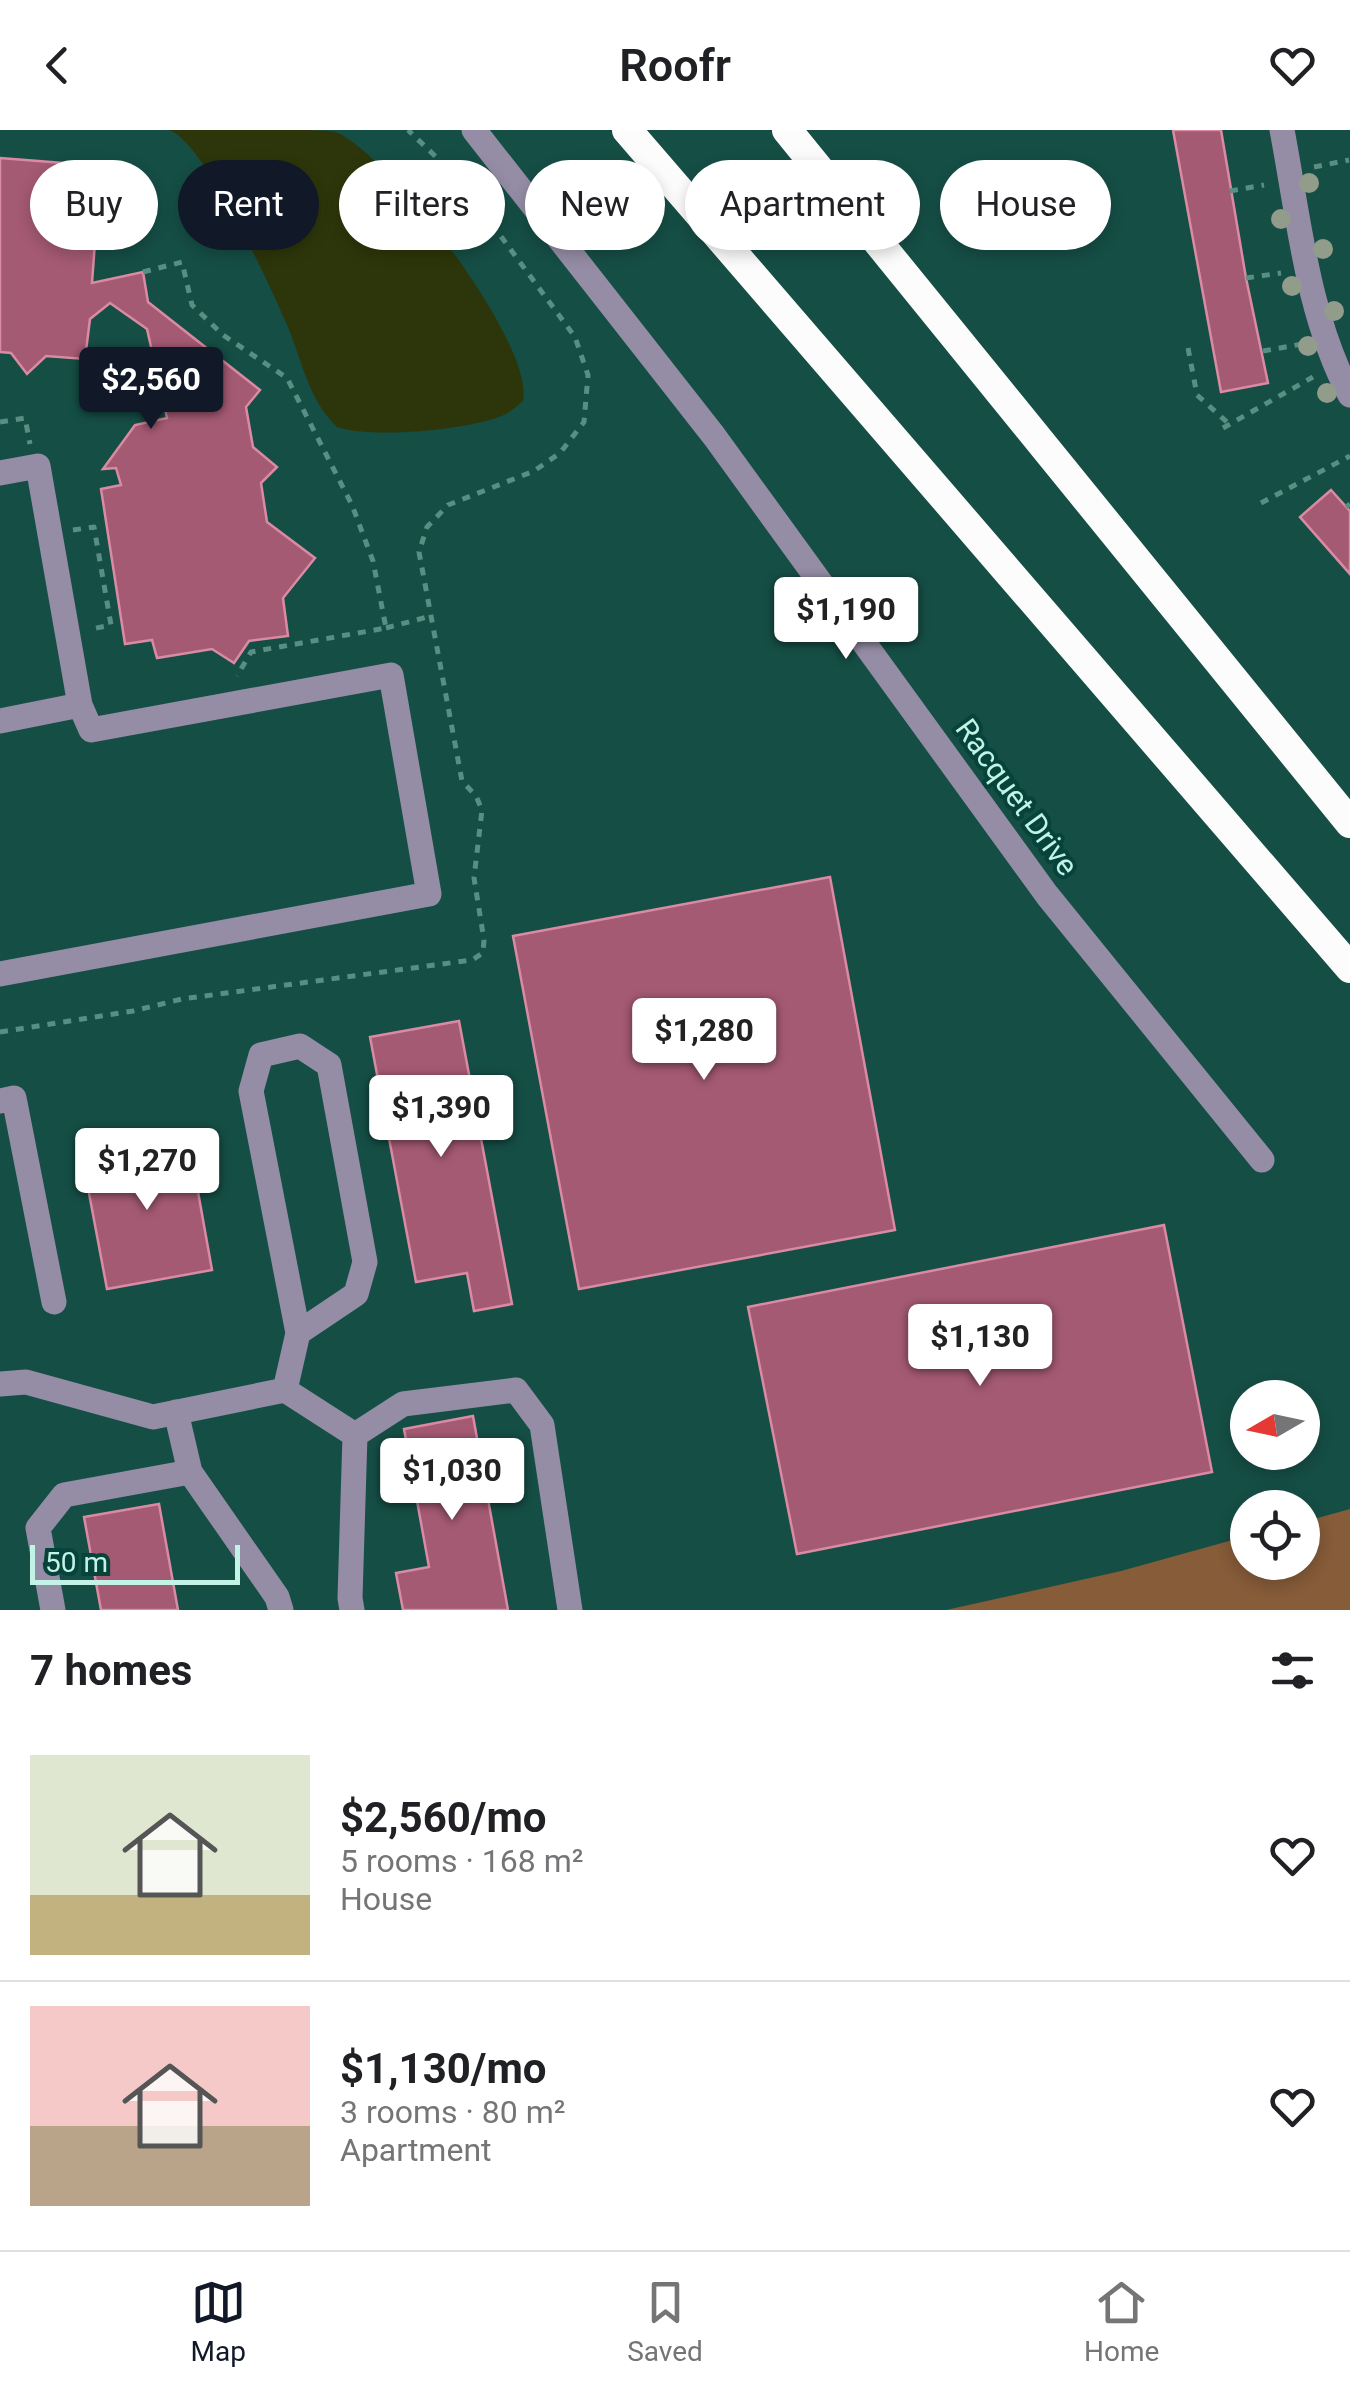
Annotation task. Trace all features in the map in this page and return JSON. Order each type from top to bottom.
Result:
[{"type":"highway","points":[[628,130],[1350,968]]},
{"type":"highway","points":[[787,130],[1350,823]]},
{"type":"street","name":"Racquet Drive","points":[[474,130],[714,436],[1047,895],[1262,1160]]},
{"type":"street","points":[[1282,130],[1318,318],[1333,364],[1350,395]]},
{"type":"street","points":[[0,473],[38,466],[80,705],[91,730],[390,676],[428,894],[0,974]]},
{"type":"street","points":[[0,721],[80,705]]},
{"type":"street","points":[[285,1390],[298,1333],[251,1092],[261,1055],[300,1046],[328,1066],[365,1262],[356,1294],[298,1333]]},
{"type":"street","points":[[0,1100],[14,1098],[54,1302]]},
{"type":"street","points":[[0,1384],[26,1382],[153,1416],[285,1390],[355,1436]]},
{"type":"street","points":[[355,1436],[403,1404],[516,1390],[542,1425],[570,1610]]},
{"type":"street","points":[[176,1412],[190,1472],[277,1597],[281,1610]]},
{"type":"street","points":[[352,1610],[355,1436]]},
{"type":"street","points":[[53,1610],[38,1528],[64,1495],[190,1472]]},
{"type":"path","points":[[1314,167],[1349,160]]},
{"type":"path","points":[[1230,191],[1267,184]]},
{"type":"path","points":[[143,272],[182,262],[192,305],[224,335],[286,378],[352,505],[373,562],[386,628]]},
{"type":"path","points":[[1246,278],[1284,272]]},
{"type":"path","points":[[1263,350],[1302,344]]},
{"type":"path","points":[[1188,348],[1197,395],[1226,426],[1313,377]]},
{"type":"path","points":[[0,422],[25,418],[30,444],[43,452]]},
{"type":"path","points":[[1262,503],[1350,456]]},
{"type":"path","points":[[67,517],[70,531],[94,527],[111,625],[90,630],[93,646]]},
{"type":"path","points":[[233,683],[251,652],[432,616]]},
{"type":"shaded area","points":[[168,130],[326,131],[336,132],[360,148],[373,160],[339,160],[339,250],[452,250],[506,338],[521,374],[523,401],[504,415],[445,429],[373,432],[337,427],[314,394],[252,250],[319,250],[319,160],[201,160],[183,139]]},
{"type":"shaded area","points":[[1350,1509],[1350,1610],[946,1610],[1121,1571],[1230,1541],[1230,1580],[1320,1580],[1320,1517]]},
{"type":"building","points":[[1173,130],[1221,130],[1268,383],[1221,392]]},
{"type":"building","points":[[0,158],[30,160],[30,250],[94,250],[92,283],[143,272],[148,302],[260,390],[246,407],[253,447],[277,467],[261,483],[267,522],[315,558],[283,598],[288,636],[249,641],[234,663],[212,649],[157,658],[152,640],[125,644],[101,489],[121,485],[116,468],[103,469],[135,425],[167,418],[147,329],[110,303],[90,319],[85,359],[46,356],[27,374],[11,353],[0,352]]},
{"type":"building","points":[[1331,490],[1350,511],[1350,574],[1300,517]]},
{"type":"building","points":[[830,877],[895,1230],[579,1289],[513,936]]},
{"type":"building","points":[[459,1021],[512,1304],[474,1311],[467,1273],[416,1282],[370,1037]]},
{"type":"building","points":[[188,1136],[212,1270],[107,1289],[82,1156]]},
{"type":"building","points":[[1164,1225],[1212,1472],[797,1554],[748,1307]]},
{"type":"building","points":[[473,1416],[508,1610],[403,1610],[396,1573],[429,1567],[404,1429]]},
{"type":"building","points":[[159,1504],[178,1610],[101,1610],[84,1517]]}]
